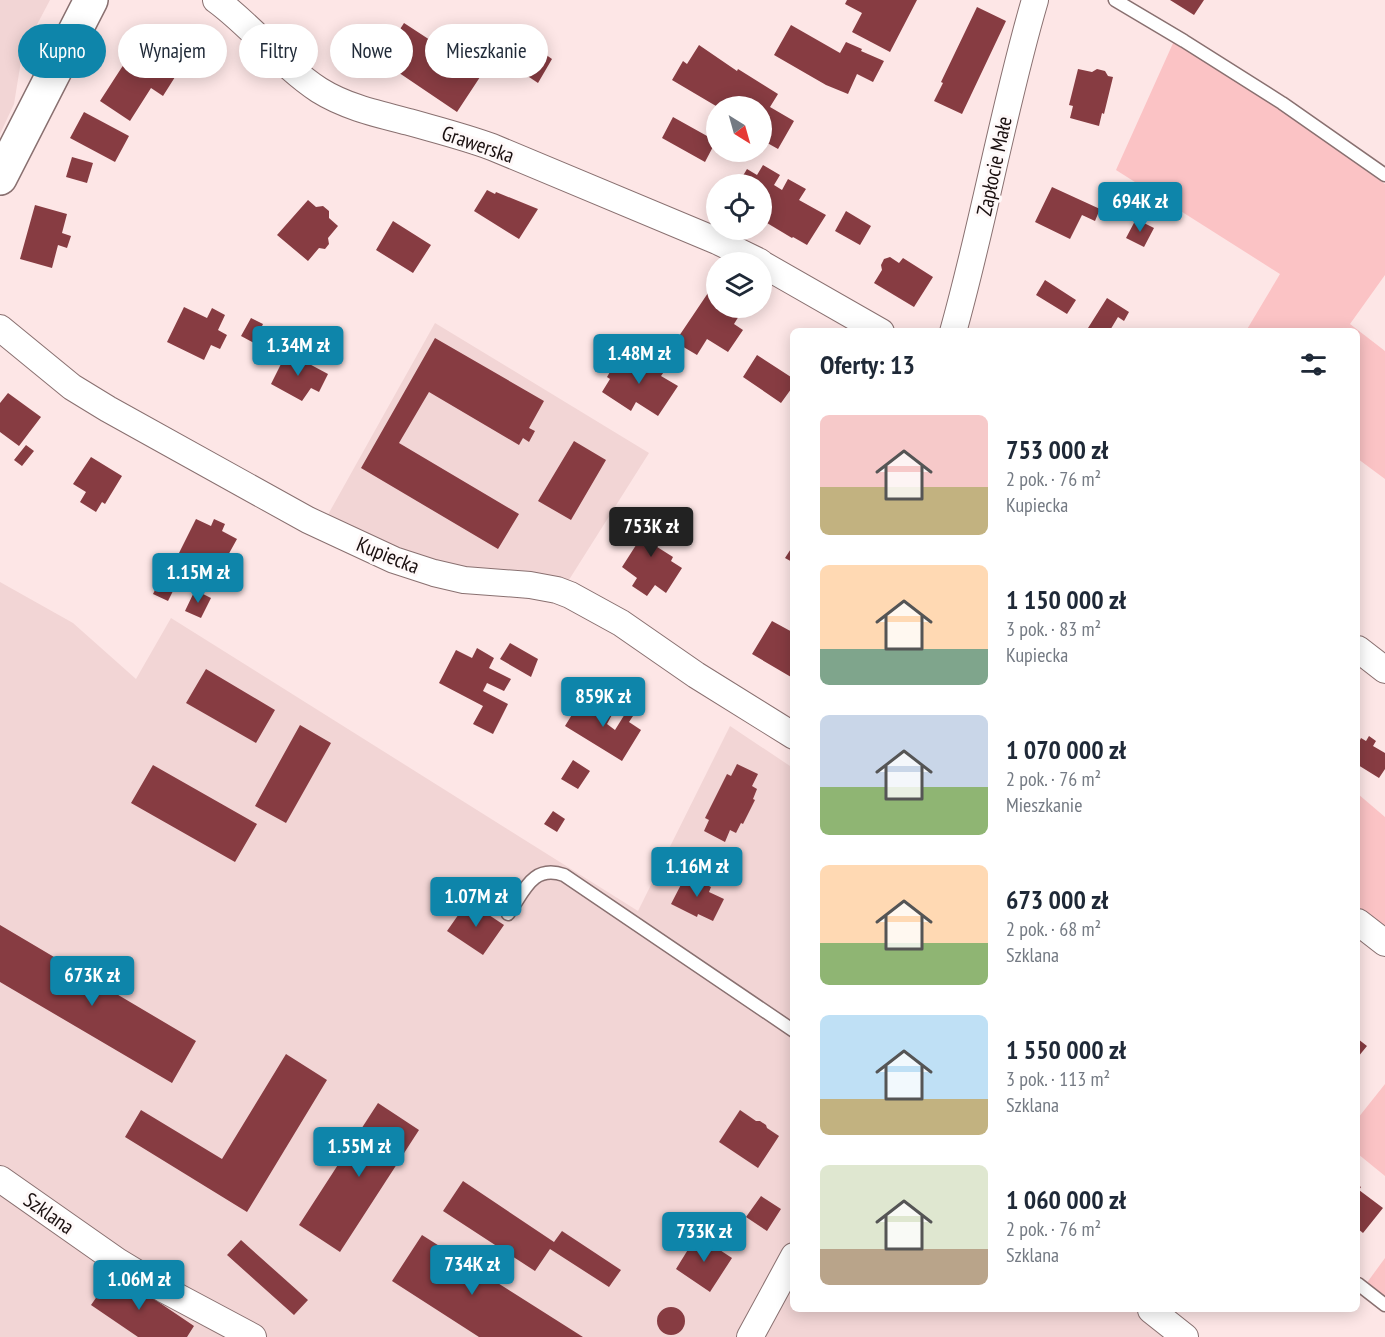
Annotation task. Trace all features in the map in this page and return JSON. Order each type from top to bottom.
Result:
[{"type":"street","points":[[0,178],[91,0]]},
{"type":"street","name":"Grawerska","points":[[216,0],[300,75],[319,90],[342,102],[366,111],[459,135],[492,147],[739,252]]},
{"type":"street","name":"Zapłocie Małe","points":[[954,328],[973,260],[1008,101],[1035,0]]},
{"type":"street","name":"Grawerska","points":[[772,269],[874,328]]},
{"type":"street","name":"Kupiecka","points":[[0,328],[72,387],[99,404],[308,520],[385,556],[434,573],[464,580],[530,585],[570,595],[621,623],[705,681],[790,734]]},
{"type":"street","points":[[1360,651],[1385,670]]},
{"type":"street","points":[[1360,924],[1385,943]]},
{"type":"street","name":"Szklana","points":[[0,1179],[117,1261],[165,1290],[253,1337]]},
{"type":"street","points":[[750,1337],[790,1263]]},
{"type":"street","points":[[1154,1312],[1185,1337]]},
{"type":"lane","points":[[1115,0],[1282,103],[1385,175]]},
{"type":"lane","points":[[508,914],[535,875],[556,872],[564,875],[790,1028]]},
{"type":"lane","points":[[1360,1286],[1385,1305]]},
{"type":"shaded area","points":[[0,0],[50,0],[37,24],[18,24],[18,78],[14,104],[0,134]]},
{"type":"shaded area","points":[[1174,41],[1279,109],[1385,184],[1385,275],[1350,324],[1355,328],[1248,328],[1280,274],[1116,170]]},
{"type":"shaded area","points":[[435,323],[649,453],[567,583],[462,572],[325,520]]},
{"type":"shaded area","points":[[1360,332],[1385,351],[1385,479],[1360,460]]},
{"type":"shaded area","points":[[0,582],[73,623],[136,679],[171,618],[638,911],[730,726],[790,766],[790,1248],[742,1337],[267,1337],[117,1253],[0,1167]]},
{"type":"shaded area","points":[[1360,796],[1385,817],[1385,934],[1360,915]]},
{"type":"shaded area","points":[[1385,1084],[1385,1176],[1360,1156],[1360,1115]]},
{"type":"shaded area","points":[[0,1191],[234,1337],[0,1337]]},
{"type":"shaded area","points":[[1385,1258],[1385,1298],[1366,1284]]},
{"type":"shaded area","points":[[790,1275],[790,1312],[1143,1312],[1174,1337],[756,1337]]},
{"type":"building","points":[[847,0],[917,0],[890,52],[852,32],[862,13],[845,4]]},
{"type":"building","points":[[1170,0],[1204,0],[1194,15]]},
{"type":"building","points":[[977,7],[1006,21],[962,114],[934,101]]},
{"type":"building","points":[[791,25],[840,53],[846,42],[884,61],[873,82],[857,74],[848,94],[826,85],[774,55]]},
{"type":"building","points":[[413,29],[425,37],[425,78],[479,78],[457,112],[407,78],[413,78]]},
{"type":"building","points":[[699,45],[737,71],[738,69],[778,94],[772,104],[772,96],[706,96],[706,100],[672,80],[683,61],[687,64]]},
{"type":"building","points":[[1078,69],[1092,72],[1097,69],[1113,77],[1099,126],[1070,118],[1073,106],[1069,105]]},
{"type":"building","points":[[118,73],[118,78],[174,78],[163,96],[151,88],[130,121],[100,101]]},
{"type":"building","points":[[530,78],[541,78],[538,83]]},
{"type":"building","points":[[772,108],[794,121],[778,149],[772,146]]},
{"type":"building","points":[[84,112],[129,136],[115,162],[70,138]]},
{"type":"building","points":[[673,117],[706,135],[705,162],[662,138]]},
{"type":"building","points":[[72,157],[93,163],[87,183],[66,177]]},
{"type":"building","points":[[763,165],[780,175],[774,185],[782,190],[788,179],[806,189],[799,200],[826,215],[807,245],[772,226],[772,174],[758,174]]},
{"type":"building","points":[[747,169],[755,174],[744,174]]},
{"type":"building","points":[[1052,187],[1100,209],[1095,221],[1082,215],[1070,239],[1035,222]]},
{"type":"building","points":[[487,190],[538,209],[519,239],[474,211]]},
{"type":"building","points":[[308,200],[316,207],[323,206],[329,211],[329,218],[338,226],[328,238],[329,244],[325,249],[319,248],[308,261],[277,235]]},
{"type":"building","points":[[35,205],[67,214],[62,233],[71,236],[67,248],[58,245],[52,268],[20,259]]},
{"type":"building","points":[[846,211],[871,226],[860,245],[835,231]]},
{"type":"building","points":[[1136,219],[1154,228],[1144,247],[1126,238]]},
{"type":"building","points":[[393,221],[431,245],[413,273],[376,250]]},
{"type":"building","points":[[890,257],[899,263],[903,258],[933,277],[914,307],[874,283],[882,270],[881,265],[884,259]]},
{"type":"building","points":[[1045,280],[1076,300],[1067,314],[1036,295]]},
{"type":"building","points":[[706,296],[706,318],[738,318],[734,324],[743,330],[728,352],[707,339],[697,355],[675,342]]},
{"type":"building","points":[[1107,298],[1129,312],[1124,321],[1118,317],[1111,328],[1088,328]]},
{"type":"building","points":[[184,307],[207,318],[212,308],[225,315],[218,330],[227,335],[220,349],[211,345],[204,360],[167,342]]},
{"type":"building","points":[[251,318],[263,324],[254,343],[241,336]]},
{"type":"building","points":[[435,338],[544,401],[529,428],[535,431],[529,442],[523,438],[519,445],[429,392],[399,443],[519,514],[498,549],[361,468]]},
{"type":"building","points":[[628,351],[649,364],[651,360],[666,369],[661,376],[678,386],[658,416],[636,402],[631,411],[602,392],[610,379],[607,377],[614,365],[618,368]]},
{"type":"building","points":[[287,352],[328,374],[319,392],[311,388],[302,401],[271,384]]},
{"type":"building","points":[[757,355],[790,376],[790,391],[781,403],[743,377]]},
{"type":"building","points":[[8,393],[41,417],[19,446],[0,432],[0,403]]},
{"type":"building","points":[[574,441],[606,460],[571,520],[538,501]]},
{"type":"building","points":[[26,445],[34,451],[22,466],[14,460]]},
{"type":"building","points":[[91,457],[122,476],[105,504],[102,502],[96,512],[80,502],[86,492],[73,484]]},
{"type":"building","points":[[651,510],[669,522],[654,545],[673,557],[671,561],[682,568],[666,593],[655,585],[647,596],[632,586],[637,578],[622,567],[638,542],[632,538]]},
{"type":"building","points":[[196,519],[211,526],[214,519],[225,524],[222,531],[237,539],[216,577],[175,561]]},
{"type":"building","points":[[790,550],[790,561],[785,558]]},
{"type":"building","points":[[161,578],[176,585],[168,601],[153,594]]},
{"type":"building","points":[[195,590],[211,598],[201,618],[185,611]]},
{"type":"building","points":[[772,621],[790,631],[790,676],[752,654]]},
{"type":"building","points":[[510,643],[538,659],[531,677],[500,659]]},
{"type":"building","points":[[477,648],[494,658],[489,668],[511,679],[504,691],[487,683],[483,691],[508,704],[493,734],[473,724],[483,706],[439,683],[456,650],[472,658]]},
{"type":"building","points":[[206,669],[275,710],[256,743],[186,703]]},
{"type":"building","points":[[584,695],[613,713],[607,724],[615,730],[628,709],[635,713],[629,722],[641,730],[622,761],[565,726]]},
{"type":"building","points":[[300,725],[331,743],[286,823],[255,806]]},
{"type":"building","points":[[1369,736],[1376,741],[1373,746],[1385,753],[1385,769],[1379,778],[1360,766],[1360,740],[1361,738],[1366,741]]},
{"type":"building","points":[[573,760],[590,771],[578,789],[561,779]]},
{"type":"building","points":[[737,764],[758,774],[752,786],[757,789],[753,799],[755,800],[743,824],[741,823],[736,833],[730,830],[725,842],[704,831],[709,820],[705,818],[727,774],[731,776]]},
{"type":"building","points":[[153,765],[257,824],[235,862],[131,803]]},
{"type":"building","points":[[553,811],[565,819],[557,832],[544,824]]},
{"type":"building","points":[[688,871],[699,877],[697,880],[711,887],[709,892],[724,899],[713,921],[698,914],[697,917],[671,904]]},
{"type":"building","points":[[468,901],[504,925],[483,955],[447,931]]},
{"type":"building","points":[[0,925],[196,1041],[172,1083],[0,982]]},
{"type":"building","points":[[1360,1041],[1367,1046],[1360,1055]]},
{"type":"building","points":[[286,1054],[327,1080],[247,1212],[125,1137],[141,1110],[222,1159]]},
{"type":"building","points":[[378,1103],[419,1130],[340,1252],[299,1225]]},
{"type":"building","points":[[740,1110],[766,1125],[779,1136],[758,1168],[719,1142]]},
{"type":"building","points":[[463,1181],[554,1242],[562,1231],[621,1270],[609,1287],[550,1249],[535,1271],[443,1211]]},
{"type":"building","points":[[1360,1191],[1383,1208],[1363,1233],[1360,1231]]},
{"type":"building","points":[[761,1196],[781,1209],[767,1231],[746,1217]]},
{"type":"building","points":[[422,1235],[583,1337],[479,1337],[392,1281]]},
{"type":"building","points":[[697,1235],[732,1258],[710,1292],[676,1269]]},
{"type":"building","points":[[241,1240],[308,1300],[294,1315],[227,1255]]},
{"type":"building","points":[[114,1272],[194,1326],[187,1337],[138,1337],[91,1305]]},
{"type":"building","points":[[671,1307],[681,1311],[685,1321],[681,1331],[671,1335],[661,1331],[657,1321],[661,1311]]}]
